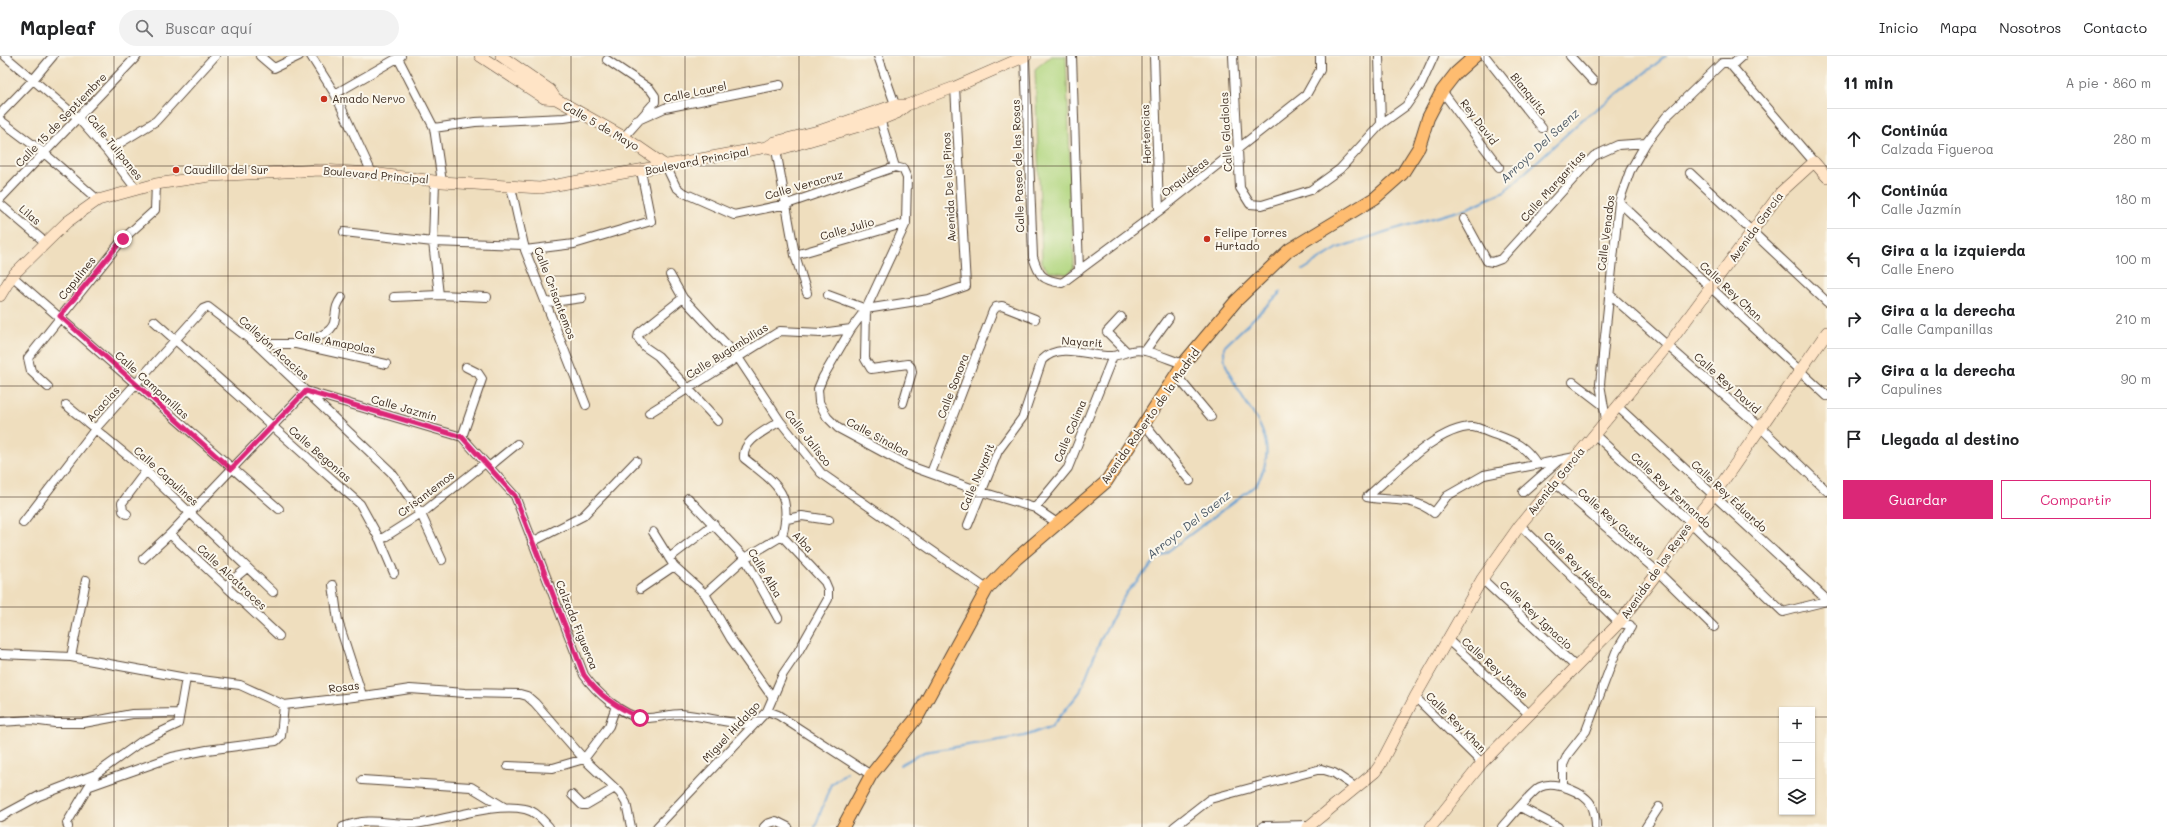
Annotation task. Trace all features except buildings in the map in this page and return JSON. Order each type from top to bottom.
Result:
[{"type":"main road","name":"Calle 5 de Mayo","points":[[501,56],[550,90],[556,99]]},
{"type":"main road","name":"Avenida Roberto de la Madrid","points":[[843,827],[871,775],[918,716],[987,589],[1016,559],[1106,482],[1145,425],[1183,364],[1236,301],[1289,250],[1375,198],[1402,174],[1419,147],[1428,118],[1442,91],[1456,73],[1475,56]]},
{"type":"main road","name":"Calle 5 de Mayo","points":[[484,57],[544,98],[556,99],[624,137],[666,166]]},
{"type":"main road","name":"Boulevard Principal","points":[[0,296],[12,276],[67,222],[98,200],[156,184],[210,176],[320,170],[372,173],[439,181],[512,187],[540,188],[560,186],[773,146],[822,130],[878,116],[955,87],[1025,57]]},
{"type":"main road","points":[[1814,162],[1827,177]]},
{"type":"main road","name":"Avenida García","points":[[1310,826],[1380,766],[1415,697],[1447,639],[1482,579],[1520,525],[1668,345],[1753,232],[1781,192],[1814,162]]},
{"type":"main road","name":"Avenida de los Reyes","points":[[1431,827],[1482,763],[1576,667],[1624,624],[1691,523],[1713,496],[1827,332]]},
{"type":"street","name":"Calle Tulipanes","points":[[5,56],[32,81],[78,118],[108,151],[136,189]]},
{"type":"street","points":[[0,114],[32,81],[53,56]]},
{"type":"street","name":"Calle 15 de Septiembre","points":[[0,199],[137,56]]},
{"type":"street","points":[[108,151],[156,121],[215,56]]},
{"type":"street","points":[[260,56],[274,68],[299,56]]},
{"type":"street","points":[[311,56],[335,94],[372,173]]},
{"type":"street","points":[[878,56],[896,109]]},
{"type":"street","points":[[1072,56],[1079,271]]},
{"type":"street","name":"Hortencias","points":[[1154,56],[1159,211]]},
{"type":"street","name":"Calle Gladiolas","points":[[1234,56],[1237,150],[1240,188],[1250,204],[1262,206],[1311,190],[1340,170],[1381,124]]},
{"type":"street","name":"Orquideas","points":[[1038,273],[1048,281],[1062,283],[1159,211],[1306,95],[1320,70],[1320,56]]},
{"type":"street","points":[[1379,56],[1381,124]]},
{"type":"street","points":[[1381,124],[1406,106],[1422,83],[1434,56]]},
{"type":"street","name":"Blanquita","points":[[1484,56],[1542,128]]},
{"type":"street","points":[[1570,56],[1593,81]]},
{"type":"street","name":"Calle Venados","points":[[1606,420],[1600,384],[1619,202],[1630,171],[1646,143],[1666,116],[1722,63],[1729,64],[1742,56]]},
{"type":"street","points":[[335,94],[400,57],[434,128],[439,181],[433,242],[439,295]]},
{"type":"street","name":"Calle Paseo de las Rosas","points":[[1025,57],[1033,257],[1038,273]]},
{"type":"street","points":[[607,60],[650,89],[655,96],[655,102],[636,121]]},
{"type":"street","points":[[1729,64],[1814,162]]},
{"type":"street","name":"Calle Laurel","points":[[624,137],[636,121],[665,108],[780,85]]},
{"type":"street","name":"Avenida De los Pinos","points":[[866,309],[929,299],[966,286],[955,87]]},
{"type":"street","name":"Rey David","points":[[1442,91],[1499,167]]},
{"type":"street","points":[[434,128],[475,122],[564,118],[584,115]]},
{"type":"street","points":[[878,116],[895,167],[903,169],[907,178],[906,223]]},
{"type":"street","points":[[0,120],[44,153],[98,200]]},
{"type":"street","name":"Calle Margaritas","points":[[1464,219],[1487,261],[1493,262],[1501,259],[1594,156],[1618,146],[1646,143]]},
{"type":"street","points":[[773,146],[787,204],[795,255],[807,293]]},
{"type":"street","name":"Calle Veracruz","points":[[666,166],[676,187],[682,192],[724,212],[734,215],[787,204],[895,167]]},
{"type":"street","points":[[344,232],[433,242],[525,247],[574,244],[651,221],[641,171]]},
{"type":"street","points":[[1690,173],[1827,302]]},
{"type":"street","name":"Capulines","points":[[48,387],[31,371],[28,358],[123,239],[155,210],[156,184]]},
{"type":"street","name":"Calle Crisantemos","points":[[512,187],[525,247],[586,405]]},
{"type":"street","name":"Calle Rey Chan","points":[[1619,202],[1827,396]]},
{"type":"street","name":"Lilas","points":[[0,204],[46,243]]},
{"type":"street","name":"Calle Julio","points":[[795,255],[906,223]]},
{"type":"street","name":"Calle Sinaloa","points":[[906,223],[866,309],[851,329],[823,377],[818,389],[819,402],[827,417],[838,428],[907,465],[982,492],[1035,508],[1057,523]]},
{"type":"street","name":"Calle Campanillas","points":[[12,276],[60,316],[135,385],[231,469],[279,508]]},
{"type":"street","name":"Calle Jalisco","points":[[670,276],[683,298],[737,356],[780,421],[821,473],[987,589]]},
{"type":"street","points":[[394,297],[439,295],[488,297]]},
{"type":"street","points":[[828,295],[866,309],[865,359],[867,365],[871,368],[908,364],[911,367],[912,372],[903,403]]},
{"type":"street","name":"Calle Rey David","points":[[1610,295],[1760,427],[1827,491]]},
{"type":"street","points":[[296,344],[326,333],[333,326],[335,306],[342,297]]},
{"type":"street","points":[[546,303],[582,298]]},
{"type":"street","points":[[683,298],[639,333],[638,338],[645,347],[658,356],[718,421]]},
{"type":"street","name":"Calle Sonora","points":[[931,473],[996,307],[1002,306],[1035,319]]},
{"type":"street","name":"Acacias","points":[[23,523],[96,428],[203,308],[208,307]]},
{"type":"street","name":"Callejón Acacias","points":[[208,307],[256,344],[391,472],[421,514],[442,560]]},
{"type":"street","points":[[1121,317],[1107,332],[1126,351]]},
{"type":"street","points":[[1145,351],[1169,318]]},
{"type":"street","name":"Calle Begonias","points":[[154,321],[360,504],[380,540],[394,573]]},
{"type":"street","name":"Calle Bugambilias","points":[[649,413],[737,356],[780,331],[821,333],[851,329]]},
{"type":"street","name":"Calle Amapolas","points":[[256,344],[296,344],[386,364]]},
{"type":"street","name":"Nayarit","points":[[1049,353],[1062,350],[1113,356],[1126,351],[1145,351],[1183,364]]},
{"type":"street","name":"Calle Nayarit","points":[[968,525],[998,451],[1022,417],[1042,360],[1049,353]]},
{"type":"street","name":"Calle Colima","points":[[1035,508],[1068,468],[1113,356]]},
{"type":"street","points":[[466,367],[478,373],[482,378],[462,437],[487,464]]},
{"type":"street","points":[[1176,375],[1211,417]]},
{"type":"street","points":[[1573,382],[1603,405]]},
{"type":"street","points":[[143,559],[170,534],[306,391]]},
{"type":"street","name":"Calle Jazmín","points":[[306,391],[462,437]]},
{"type":"street","name":"Calle Capulines","points":[[66,405],[96,428],[146,471],[274,592]]},
{"type":"street","name":"Calle Rey Eduardo","points":[[1617,406],[1827,600]]},
{"type":"street","points":[[780,421],[747,443],[743,450],[744,458],[779,487],[784,500],[787,519],[782,536]]},
{"type":"street","points":[[1145,425],[1190,481]]},
{"type":"street","points":[[1537,464],[1528,451],[1517,442],[1473,427],[1453,430],[1437,437],[1368,497],[1409,500],[1424,505],[1434,513],[1447,496],[1484,475],[1575,457]]},
{"type":"street","name":"Calle Rey Fernando","points":[[1594,435],[1691,523],[1783,612],[1827,600]]},
{"type":"street","name":"Crisantemos","points":[[380,540],[421,514],[487,464],[517,444]]},
{"type":"street","points":[[532,542],[583,516],[636,461]]},
{"type":"street","points":[[1523,492],[1558,461]]},
{"type":"street","name":"Calzada Figueroa","points":[[487,464],[515,496],[584,675],[593,688],[616,706],[640,718],[658,718],[680,714],[732,724],[754,724]]},
{"type":"street","points":[[127,514],[123,511],[122,503],[146,471]]},
{"type":"street","name":"Calle Rey Gustavo","points":[[1555,483],[1658,572],[1714,627]]},
{"type":"street","name":"Calle Alba","points":[[688,498],[745,558],[778,618]]},
{"type":"street","points":[[787,519],[802,516],[829,520]]},
{"type":"street","points":[[669,558],[714,524]]},
{"type":"street","name":"Calle Rey Héctor","points":[[1520,525],[1624,624]]},
{"type":"street","points":[[654,532],[674,566],[705,594],[731,639],[773,698]]},
{"type":"street","name":"Calle Alcatraces","points":[[170,534],[278,636]]},
{"type":"street","name":"Alba","points":[[705,594],[745,558],[782,536],[825,582],[828,590],[828,599]]},
{"type":"street","points":[[640,589],[674,566]]},
{"type":"street","points":[[226,586],[247,568]]},
{"type":"street","name":"Calle Rey Ignacio","points":[[1482,579],[1576,667]]},
{"type":"street","points":[[71,657],[86,580]]},
{"type":"street","points":[[333,585],[338,621],[362,696]]},
{"type":"street","name":"Miguel Hidalgo","points":[[657,827],[767,712],[787,668],[798,652],[828,599]]},
{"type":"street","points":[[1563,786],[1563,765],[1568,754],[1586,731],[1616,652],[1630,631],[1624,624]]},
{"type":"street","name":"Calle Rey Jorge","points":[[1447,639],[1529,714]]},
{"type":"street","points":[[0,654],[71,657],[186,678],[240,685],[284,705],[281,736],[276,742],[208,750],[172,757],[90,786]]},
{"type":"street","points":[[0,817],[39,796],[96,774],[142,741],[178,724],[186,678]]},
{"type":"street","name":"Rosas","points":[[284,705],[410,689],[465,693],[520,694],[527,696],[535,703],[584,759],[615,788],[626,803],[631,827]]},
{"type":"street","name":"Calle Rey Khan","points":[[1415,697],[1482,763]]},
{"type":"street","points":[[508,766],[554,768],[584,759],[609,726],[616,706]]},
{"type":"street","points":[[767,712],[778,714],[871,775]]},
{"type":"street","points":[[0,722],[32,720],[55,723],[84,723],[132,714],[180,713]]},
{"type":"street","points":[[1174,827],[1210,799],[1321,769],[1334,773],[1355,787]]},
{"type":"street","points":[[68,827],[67,823],[96,774]]},
{"type":"street","points":[[362,780],[471,787],[504,807]]},
{"type":"street","points":[[1502,827],[1539,787],[1563,786],[1580,795],[1591,805],[1596,827]]},
{"type":"street","points":[[572,795],[582,805],[586,805],[615,788]]},
{"type":"street","points":[[343,827],[359,821],[371,820],[400,824],[415,824],[504,807],[526,809],[540,817],[549,827]]},
{"type":"street","points":[[1520,807],[1558,827]]},
{"type":"street","points":[[1646,827],[1659,807]]},
{"type":"street","points":[[764,827],[767,824],[776,821],[788,827]]},
{"type":"street","points":[[1263,826],[1310,826]]},
{"type":"green space","points":[[1051,56],[1066,56],[1074,262],[1073,269],[1067,274],[1049,271],[1042,264],[1035,69]]},
{"type":"waterway","name":"Arroyo Del Saenz","points":[[1303,270],[1338,248],[1388,231],[1468,208],[1505,191],[1584,118],[1622,91],[1666,56]]},
{"type":"waterway","name":"Arroyo Del Saenz","points":[[900,765],[924,752],[1025,736],[1052,726],[1080,692],[1100,641],[1126,593],[1155,561],[1256,485],[1264,467],[1267,451],[1264,437],[1259,423],[1233,381],[1225,363],[1224,347],[1281,292]]},
{"type":"waterway","name":"Arroyo Del Saenz","points":[[815,827],[831,784],[847,772]]},
{"type":"place","name":"Amado Nervo","points":[[324,99]]},
{"type":"place","name":"Caudillo del Sur","points":[[176,170]]},
{"type":"place","name":"Felipe Torres Hurtado","points":[[1207,239]]},
{"type":"route","points":[[123,239],[60,316],[135,385],[231,469],[306,391],[462,437],[485,463],[490,466],[515,496],[584,675],[593,688],[616,706],[640,718]]}]
